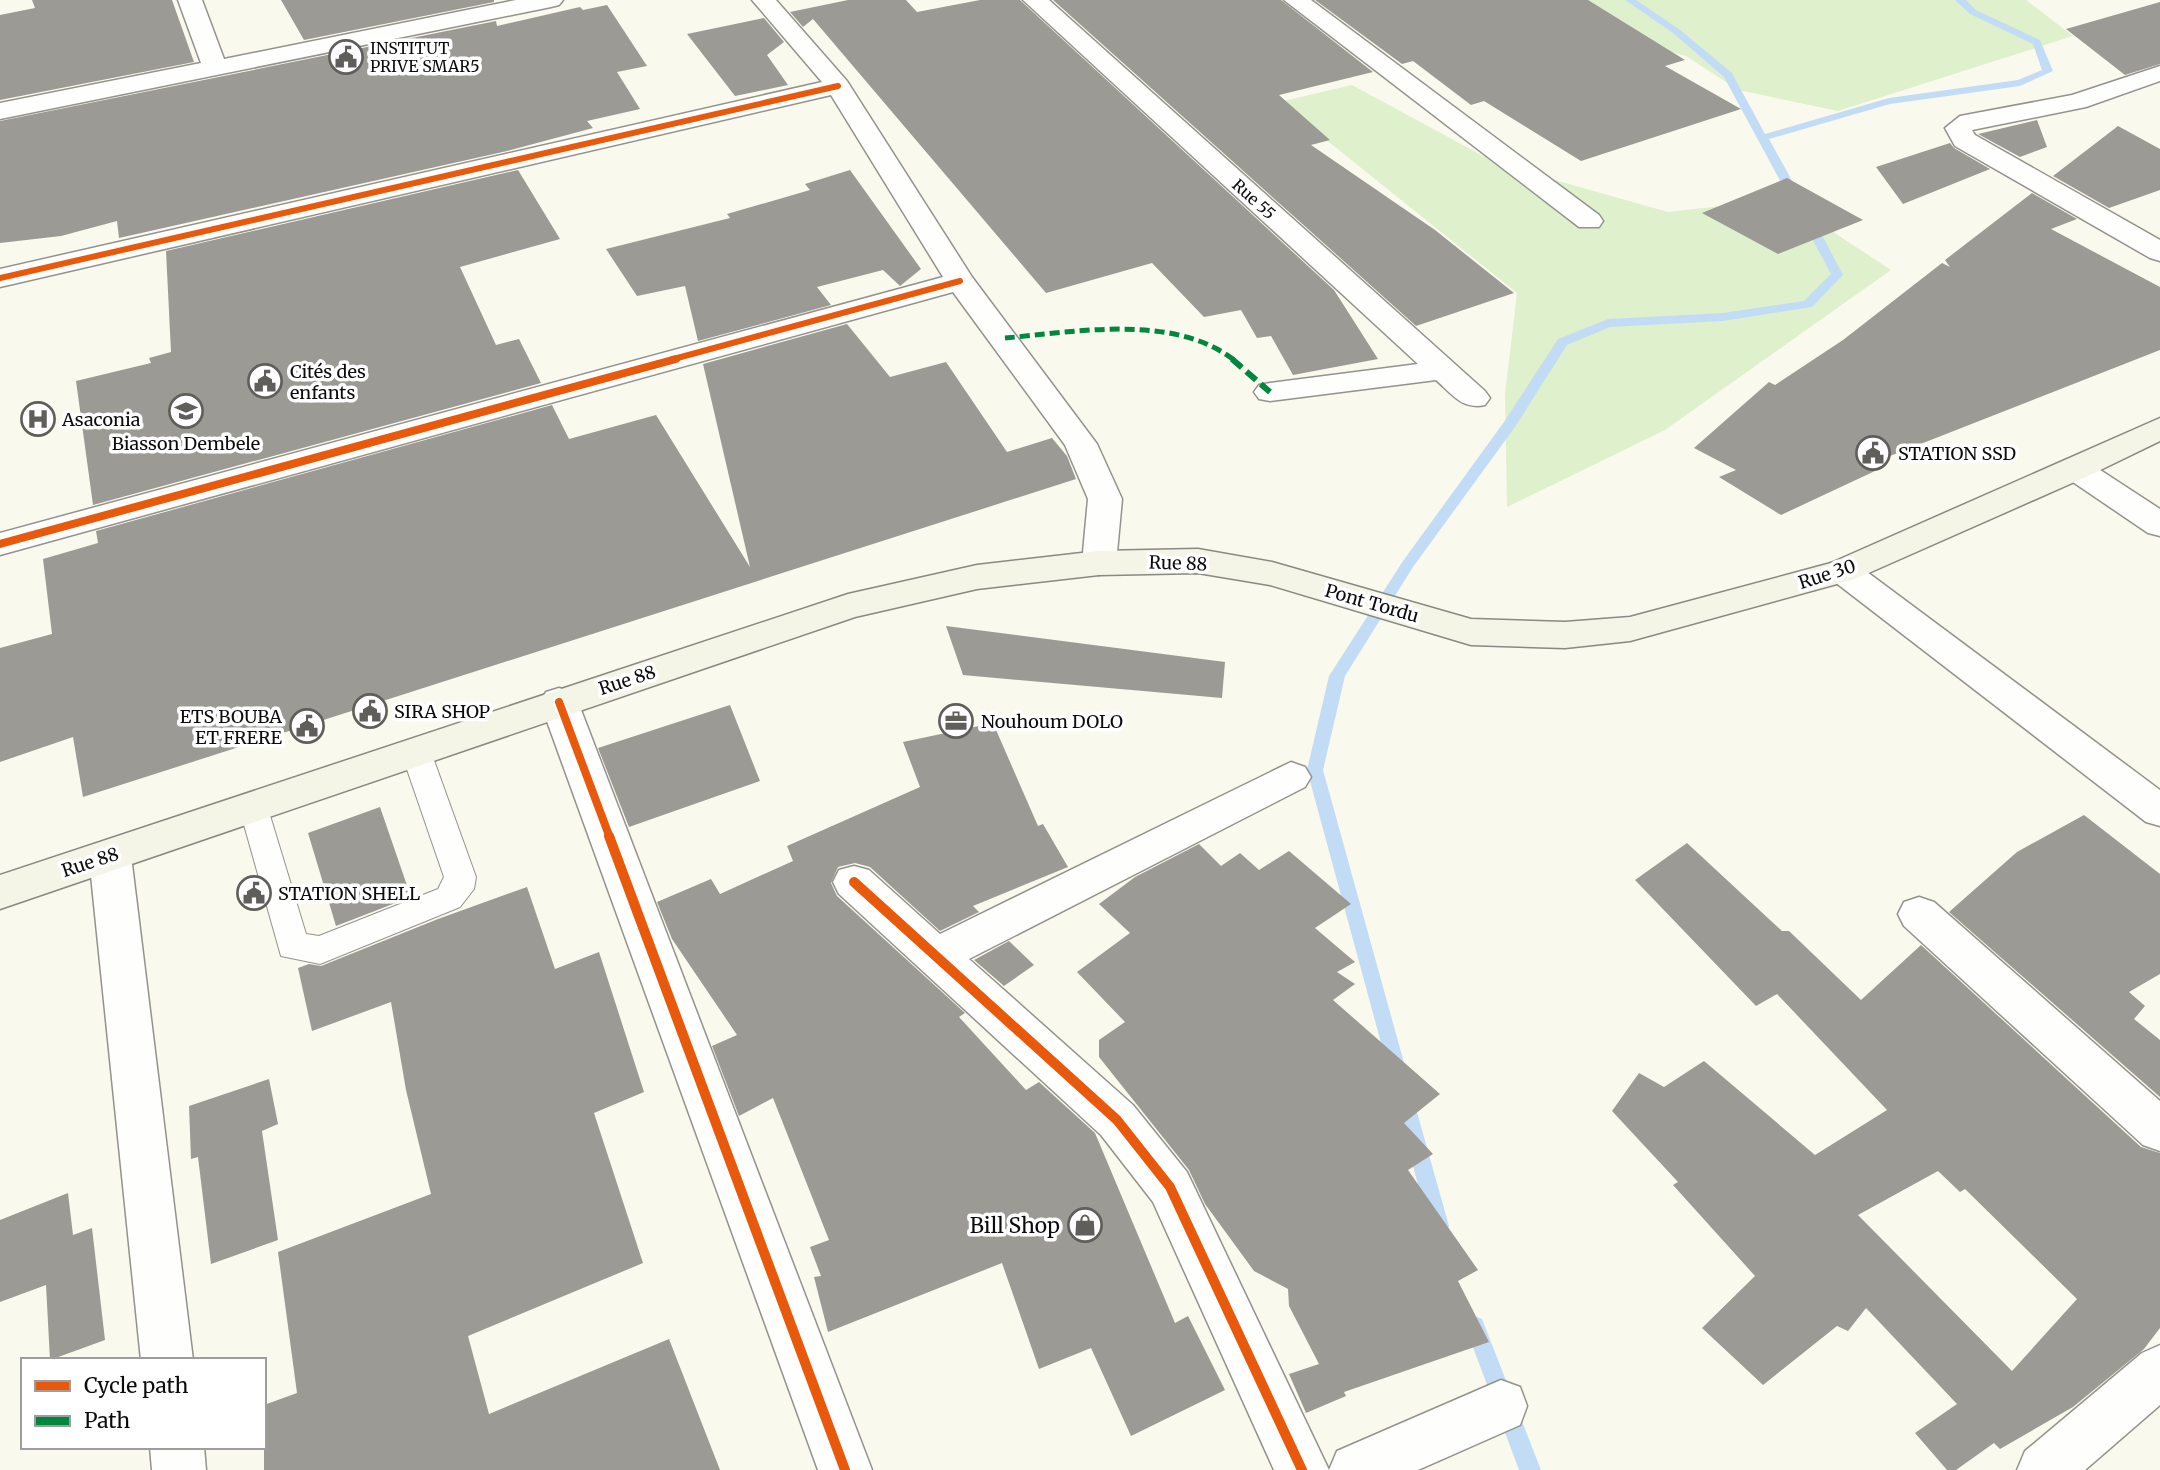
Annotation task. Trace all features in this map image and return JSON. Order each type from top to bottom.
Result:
[{"type":"main road","name":"Rue 30","points":[[1471,632],[1565,635],[1630,629],[1843,571],[2076,469],[2160,428]]},
{"type":"main road","name":"Rue 88","points":[[0,892],[848,606],[977,577],[1099,563],[1198,561],[1272,574]]},
{"type":"main road","name":"Pont Tordu","points":[[1272,574],[1471,632]]},
{"type":"street","points":[[190,0],[215,68]]},
{"type":"street","points":[[0,111],[551,0]]},
{"type":"street","points":[[764,0],[838,86],[960,281],[1005,338],[1081,444],[1105,499],[1099,563]]},
{"type":"street","name":"Rue 55","points":[[1035,0],[1474,398]]},
{"type":"street","points":[[1296,0],[1589,221]]},
{"type":"street","points":[[2160,73],[2077,102],[1969,121],[1958,128],[1964,140],[2160,252]]},
{"type":"street","points":[[0,278],[838,86]]},
{"type":"street","points":[[0,544],[960,281]]},
{"type":"street","points":[[1270,392],[1443,370]]},
{"type":"street","points":[[2076,469],[2160,525]]},
{"type":"street","points":[[1843,571],[2160,811]]},
{"type":"street","points":[[559,702],[845,1470]]},
{"type":"street","points":[[937,954],[1291,777]]},
{"type":"street","points":[[110,856],[167,1358]]},
{"type":"street","points":[[854,882],[937,954],[1117,1120],[1170,1187],[1302,1470]]},
{"type":"street","points":[[1919,914],[2160,1130]]},
{"type":"street","points":[[2044,1470],[2160,1371]]},
{"type":"street","points":[[1356,1470],[1501,1406]]},
{"type":"street","points":[[177,1449],[179,1470]]},
{"type":"lane","points":[[254,807],[293,946],[320,950],[449,898],[458,889],[460,877],[416,752]]},
{"type":"green space","points":[[1583,0],[2026,0],[2073,36],[1838,111],[1738,90],[1686,56],[1544,18]]},
{"type":"green space","points":[[1352,85],[1498,164],[1668,212],[1783,199],[1891,270],[1665,430],[1507,507],[1505,394],[1517,293],[1279,102]]},
{"type":"building","points":[[32,0],[172,0],[194,62],[0,100],[0,15],[35,8]]},
{"type":"building","points":[[281,0],[494,0],[494,2],[304,40]]},
{"type":"building","points":[[848,0],[906,0],[917,12],[980,0],[1020,0],[1334,290],[1378,359],[1293,375],[1271,336],[1257,338],[1241,310],[1204,317],[1152,263],[1046,293],[813,19],[803,27],[790,12]]},
{"type":"building","points":[[1053,0],[1281,0],[1373,72],[1279,95],[1330,140],[1311,145],[1435,230],[1514,293],[1416,326]]},
{"type":"building","points":[[1315,0],[1588,0],[1685,60],[1665,66],[1741,109],[1581,161],[1484,101],[1471,105],[1413,61],[1402,64]]},
{"type":"building","points":[[2160,2],[2160,64],[2125,75],[2066,29]]},
{"type":"building","points":[[607,5],[647,66],[617,72],[640,109],[587,121],[593,128],[507,151],[119,238],[117,221],[61,236],[0,243],[0,121],[496,21],[497,26],[580,7],[583,10]]},
{"type":"building","points":[[764,18],[784,42],[767,55],[788,85],[735,96],[687,34]]},
{"type":"building","points":[[2037,120],[2047,147],[2020,157],[1978,134]]},
{"type":"building","points":[[2118,126],[2160,149],[2160,190],[2109,208],[2053,176]]},
{"type":"building","points":[[1950,143],[1990,169],[1903,204],[1876,167]]},
{"type":"building","points":[[518,170],[560,239],[460,267],[496,345],[519,339],[541,383],[93,505],[76,381],[151,363],[149,358],[171,352],[166,251]]},
{"type":"building","points":[[850,170],[921,269],[900,286],[883,270],[817,287],[831,305],[698,341],[685,286],[637,296],[606,249],[730,218],[727,214],[810,190],[805,184]]},
{"type":"building","points":[[1787,178],[1863,220],[1778,254],[1702,213]]},
{"type":"building","points":[[2032,193],[2077,219],[2051,229],[2160,287],[2160,350],[1867,465],[1875,471],[1781,515],[1719,477],[1736,470],[1694,448],[1769,382],[1775,385],[1843,340],[1942,263],[1950,267],[1945,260]]},
{"type":"building","points":[[847,324],[890,377],[946,362],[1007,452],[1052,438],[1067,456],[1076,479],[83,797],[73,737],[0,762],[0,648],[52,634],[43,559],[98,543],[96,531],[552,405],[569,439],[656,415],[750,567],[703,364]]},
{"type":"building","points":[[946,626],[1225,662],[1222,698],[963,675]]},
{"type":"building","points":[[730,705],[760,781],[629,827],[598,748]]},
{"type":"building","points":[[993,723],[1038,826],[1043,824],[1068,867],[973,906],[979,912],[940,931],[870,867],[855,863],[838,867],[831,883],[837,896],[965,1013],[959,1017],[1026,1090],[1039,1082],[1095,1133],[1175,1323],[1188,1316],[1225,1390],[1131,1436],[1091,1348],[1039,1369],[1002,1263],[828,1332],[814,1277],[821,1276],[810,1247],[829,1240],[773,1098],[739,1116],[712,1046],[737,1035],[672,939],[657,902],[711,879],[720,894],[793,861],[787,846],[920,787],[903,742]]},
{"type":"building","points":[[380,807],[411,897],[336,926],[308,833]]},
{"type":"building","points":[[2084,815],[2160,874],[2160,974],[2129,992],[2145,1006],[2134,1019],[2160,1040],[2160,1097],[1949,912],[2017,852]]},
{"type":"building","points":[[1687,843],[1782,931],[1789,931],[1861,1000],[1921,945],[2141,1147],[2160,1153],[2160,1328],[2144,1349],[2073,1407],[2000,1449],[1994,1443],[1956,1470],[1947,1470],[1915,1433],[1957,1404],[1866,1308],[1848,1331],[1837,1326],[1763,1385],[1702,1328],[1755,1276],[1673,1185],[1678,1182],[1612,1111],[1639,1073],[1664,1087],[1704,1061],[1815,1155],[1887,1110],[1777,994],[1756,1006],[1635,880]],"holes":[[[1938,1171],[1960,1192],[1965,1189],[2077,1299],[2012,1371],[1858,1215]]]},
{"type":"building","points":[[1199,844],[1221,866],[1240,853],[1259,870],[1289,851],[1351,904],[1315,928],[1355,962],[1337,972],[1355,984],[1333,1000],[1440,1094],[1404,1123],[1433,1154],[1408,1170],[1478,1270],[1458,1281],[1489,1342],[1344,1392],[1346,1396],[1306,1413],[1289,1374],[1319,1364],[1289,1306],[1288,1289],[1254,1271],[1205,1204],[1189,1170],[1099,1057],[1099,1040],[1125,1022],[1077,972],[1130,933],[1099,904],[1135,877]]},
{"type":"building","points":[[527,887],[555,969],[599,952],[644,1092],[594,1113],[643,1263],[468,1336],[489,1414],[669,1339],[720,1470],[264,1470],[266,1404],[297,1393],[278,1252],[431,1194],[406,1090],[391,1002],[312,1031],[298,968],[309,964],[321,966]]},
{"type":"building","points":[[1009,941],[1034,965],[1004,986],[974,960]]},
{"type":"building","points":[[269,1079],[278,1124],[262,1131],[278,1240],[211,1264],[198,1157],[191,1159],[189,1106]]},
{"type":"building","points":[[68,1193],[73,1235],[92,1228],[105,1340],[50,1358],[46,1285],[0,1302],[0,1220]]},
{"type":"waterway","points":[[1630,0],[1676,31],[1728,75],[1763,138]]},
{"type":"waterway","points":[[1763,138],[1889,101],[2020,83],[2048,71],[2037,42],[1973,12],[1960,0]]},
{"type":"waterway","points":[[1763,138],[1795,197]]},
{"type":"waterway","points":[[1397,1070],[1315,770],[1337,676],[1408,564],[1510,424],[1562,342],[1608,323],[1723,317],[1808,304],[1837,275],[1808,220]]},
{"type":"waterway","points":[[1404,1098],[1439,1226]]},
{"type":"waterway","points":[[1475,1326],[1530,1470]]},
{"type":"marked path","points":[[1005,338],[1142,331],[1195,339],[1223,352],[1270,392]]},
{"type":"cycle path","points":[[0,278],[838,86]]},
{"type":"cycle path","points":[[0,544],[960,281]]},
{"type":"cycle path","points":[[559,702],[845,1470]]},
{"type":"cycle path","points":[[854,882],[1117,1120],[1170,1187],[1302,1470]]},
{"type":"place","name":"INSTITUT PRIVE SMAR5","points":[[346,57]]},
{"type":"place","name":"Cités des enfants","points":[[265,381]]},
{"type":"place","name":"Biasson Dembele","points":[[186,411]]},
{"type":"place","name":"Asaconia","points":[[38,419]]},
{"type":"place","name":"STATION SSD","points":[[1873,453]]},
{"type":"place","name":"SIRA SHOP","points":[[370,711]]},
{"type":"place","name":"Nouhoum DOLO","points":[[956,721]]},
{"type":"place","name":"ETS BOUBA ET FRERE","points":[[307,726]]},
{"type":"place","name":"STATION SHELL","points":[[254,893]]},
{"type":"place","name":"Bill Shop","points":[[1085,1225]]}]
